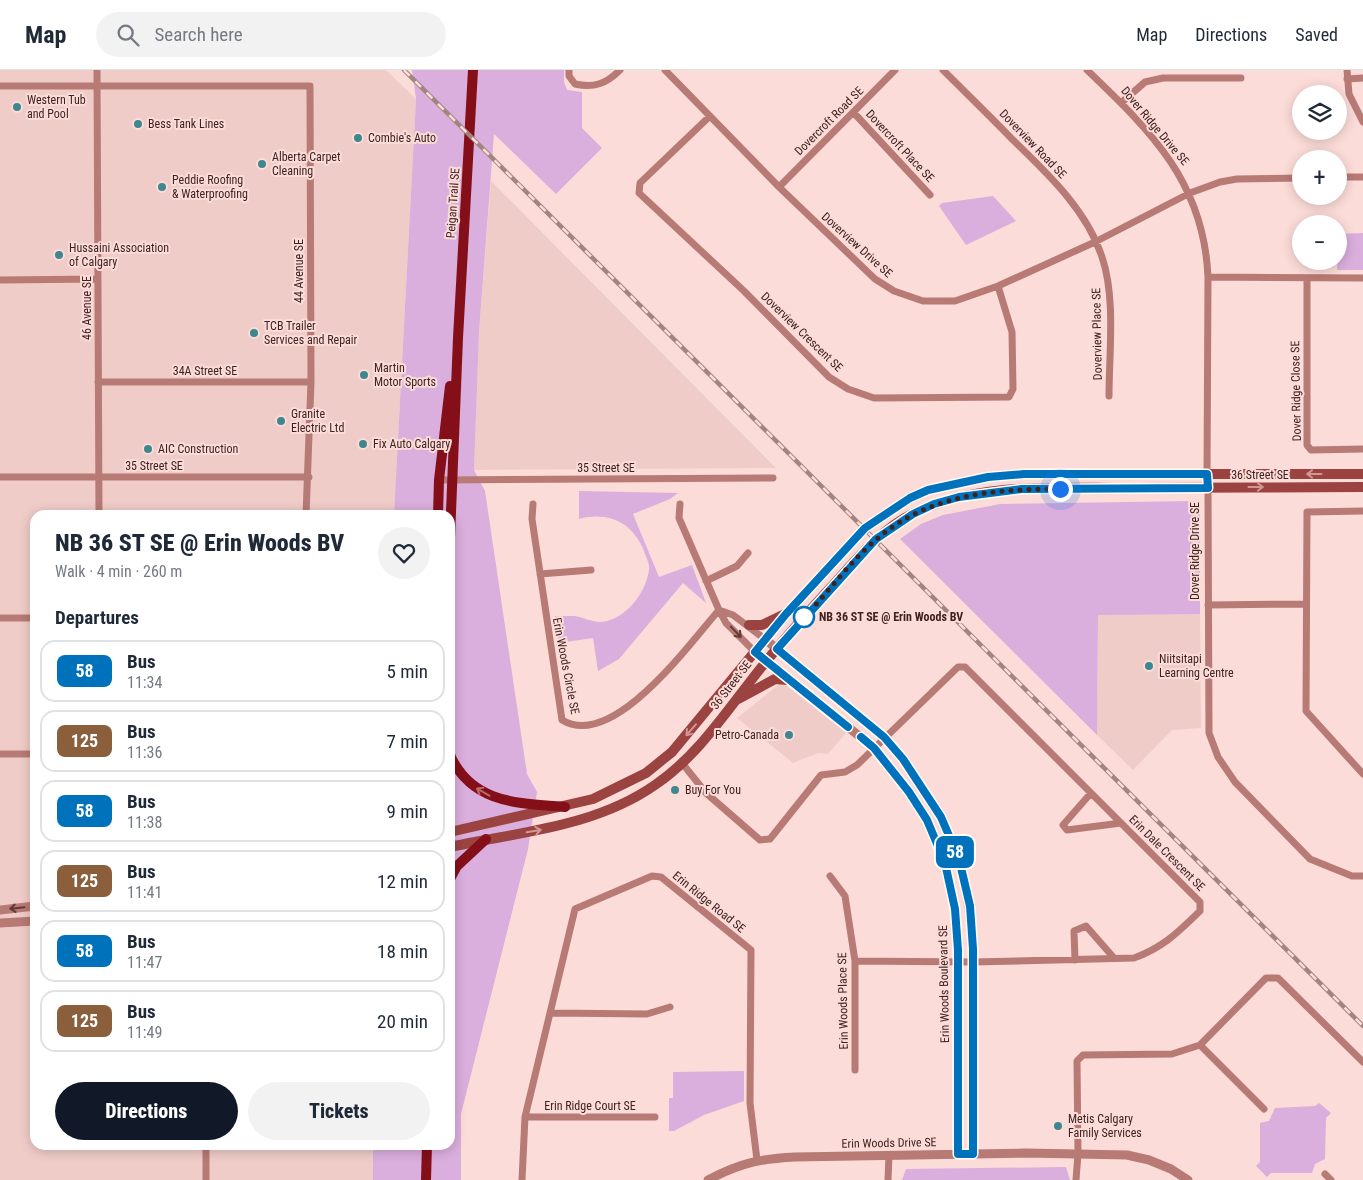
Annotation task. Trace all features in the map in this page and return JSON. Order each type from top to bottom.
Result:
[{"type":"main road","name":"Peigan Trail SE","points":[[451,510],[458,338],[473,70]]},
{"type":"main road","name":"Peigan Trail SE","points":[[438,510],[440,480],[458,338]]},
{"type":"main road","name":"36 Street SE","points":[[455,831],[593,799],[623,786],[646,773],[665,757],[693,727],[786,614],[865,528],[910,498],[928,490],[988,477],[1015,475],[1363,474]]},
{"type":"main road","name":"36 Street SE","points":[[455,846],[547,829],[600,813],[631,800],[655,785],[682,763],[766,661],[876,539],[913,514],[934,504],[959,497],[1022,489],[1363,487]]},
{"type":"main road","points":[[749,625],[762,625],[786,614]]},
{"type":"main road","points":[[735,700],[775,679],[788,680]]},
{"type":"main road","points":[[455,767],[469,783],[486,795],[513,802],[565,807]]},
{"type":"main road","points":[[455,870],[486,839]]},
{"type":"main road","points":[[426,1150],[426,1180]]},
{"type":"street","name":"46 Avenue SE","points":[[97,70],[99,510]]},
{"type":"street","points":[[569,70],[569,76],[575,84],[586,86],[601,85],[620,70]]},
{"type":"street","name":"Doverview Drive SE","points":[[665,70],[779,187],[875,279],[894,291],[923,301],[954,301],[998,286],[1095,242],[1190,193],[1220,182],[1237,179],[1292,178]]},
{"type":"street","name":"Dovercroft Road SE","points":[[779,187],[895,70]]},
{"type":"street","name":"Doverview Road SE","points":[[943,70],[1053,179],[1074,205],[1095,242]]},
{"type":"street","name":"Dover Ridge Drive SE","points":[[1087,70],[1121,103],[1173,164],[1190,193],[1207,252],[1209,733],[1218,756],[1235,782],[1310,859],[1352,876],[1363,876]]},
{"type":"street","points":[[1347,70],[1349,94],[1363,122]]},
{"type":"street","points":[[1121,103],[1145,82],[1163,78],[1241,78]]},
{"type":"street","points":[[1347,79],[1363,78]]},
{"type":"street","points":[[0,86],[97,86]]},
{"type":"street","name":"44 Avenue SE","points":[[97,86],[310,86],[311,382],[306,510]]},
{"type":"street","name":"Dovercroft Place SE","points":[[854,113],[930,195]]},
{"type":"street","name":"Doverview Crescent SE","points":[[710,116],[640,183],[639,193],[744,290],[829,377],[842,385],[874,398],[1009,397],[1013,389],[1012,332],[998,286]]},
{"type":"street","points":[[1347,177],[1363,177]]},
{"type":"street","name":"Doverview Place SE","points":[[1095,242],[1102,256],[1109,290],[1109,396]]},
{"type":"street","points":[[1208,277],[1363,278]]},
{"type":"street","name":"Dover Ridge Close SE","points":[[1307,278],[1307,445],[1311,450],[1363,450]]},
{"type":"street","points":[[0,280],[98,279]]},
{"type":"street","name":"34A Street SE","points":[[98,382],[311,382]]},
{"type":"street","name":"35 Street SE","points":[[0,477],[309,477]]},
{"type":"street","name":"35 Street SE","points":[[440,480],[773,478]]},
{"type":"street","name":"Erin Woods Circle SE","points":[[534,504],[532,519],[562,720],[573,726],[595,723],[615,715],[634,703],[657,683],[719,610]]},
{"type":"street","points":[[680,504],[678,518],[719,610],[726,623],[755,652]]},
{"type":"street","points":[[1363,512],[1307,512],[1306,604],[1306,711],[1363,774]]},
{"type":"street","points":[[706,581],[737,566],[748,553]]},
{"type":"street","points":[[540,574],[591,570]]},
{"type":"street","points":[[1208,605],[1306,604]]},
{"type":"street","points":[[719,610],[733,615],[749,625],[884,737],[907,766],[941,817],[959,859],[970,906],[973,962],[973,1154]]},
{"type":"street","points":[[0,618],[30,618]]},
{"type":"street","name":"Erin Woods Boulevard SE","points":[[755,652],[874,748],[909,792],[927,820],[945,863],[955,909],[959,962],[958,1154]]},
{"type":"street","name":"Erin Dale Crescent SE","points":[[682,763],[706,793],[760,840],[770,839],[821,775],[845,772],[857,765],[958,667],[965,666],[1200,902],[1200,911],[1167,943],[1154,951],[1134,958],[973,962],[856,961]]},
{"type":"street","points":[[0,754],[30,754]]},
{"type":"street","points":[[1091,794],[1063,825],[1066,830],[1120,822]]},
{"type":"street","name":"Erin Ridge Road SE","points":[[522,1180],[525,1118],[574,909],[652,876],[661,877],[751,950],[750,1103],[757,1160]]},
{"type":"street","name":"Erin Woods Place SE","points":[[830,876],[845,896],[856,961],[855,1070]]},
{"type":"street","points":[[0,910],[30,907]]},
{"type":"street","points":[[0,923],[30,921]]},
{"type":"street","points":[[1074,960],[1074,931],[1086,926],[1114,958]]},
{"type":"street","points":[[1076,1180],[1078,1154],[1077,1061],[1083,1055],[1172,1054],[1200,1045],[1266,978],[1271,976],[1278,978],[1363,1062]]},
{"type":"street","points":[[551,1013],[647,1014],[670,1007]]},
{"type":"street","points":[[1200,1045],[1264,1109]]},
{"type":"street","name":"Erin Ridge Court SE","points":[[525,1118],[655,1117]]},
{"type":"street","points":[[206,1150],[206,1180]]},
{"type":"street","name":"Erin Woods Drive SE","points":[[708,1180],[729,1169],[757,1160],[795,1157],[958,1154],[1127,1155],[1149,1160],[1171,1169],[1188,1180]]},
{"type":"street","points":[[888,1180],[889,1156]]},
{"type":"street","points":[[1325,1174],[1331,1180]]},
{"type":"shaded area","points":[[0,70],[386,70],[416,99],[394,510],[30,510],[30,1150],[373,1150],[373,1180],[0,1180]]},
{"type":"shaded area","points":[[412,70],[564,70],[564,82],[567,90],[582,92],[582,128],[602,148],[556,194],[494,134],[479,332],[474,470],[485,491],[527,774],[537,792],[528,849],[461,1114],[461,1180],[373,1180],[373,1150],[455,1150],[455,510],[394,510],[416,99]]},
{"type":"shaded area","points":[[491,181],[776,468],[474,470],[479,332]]},
{"type":"shaded area","points":[[993,196],[1016,221],[966,245],[939,206],[942,203]]},
{"type":"shaded area","points":[[1363,233],[1363,270],[1347,270],[1347,234]]},
{"type":"shaded area","points":[[579,491],[678,493],[670,499],[633,514],[659,577],[692,565],[706,603],[683,583],[619,659],[598,671],[593,638],[559,643],[555,616],[574,616],[600,622],[618,617],[639,596],[644,587],[649,567],[639,541],[627,526],[610,518],[590,517],[579,519]]},
{"type":"shaded area","points":[[1193,501],[1200,507],[1200,614],[1098,615],[1097,735],[900,539],[921,524],[943,515],[1000,504]]},
{"type":"shaded area","name":"Niitsitapi Learning Centre","points":[[1098,614],[1200,614],[1201,728],[1172,730],[1133,770],[1097,735]]},
{"type":"shaded area","points":[[782,682],[846,733],[828,754],[818,753],[793,763],[737,718]]},
{"type":"shaded area","points":[[744,1071],[744,1101],[704,1115],[674,1131],[669,1131],[669,1098],[673,1098],[673,1072]]},
{"type":"shaded area","points":[[1319,1103],[1331,1113],[1326,1118],[1325,1159],[1315,1164],[1312,1173],[1271,1173],[1267,1177],[1256,1166],[1260,1162],[1260,1123],[1269,1121],[1275,1108],[1315,1106]]},
{"type":"shaded area","points":[[1066,1167],[1070,1180],[902,1180],[906,1169]]},
{"type":"railway","points":[[404,70],[1363,1026]]},
{"type":"bus line","name":"58","points":[[848,727],[755,652],[846,546],[865,528],[890,510],[928,490],[988,477],[1024,474],[1207,474],[1208,488],[1022,489],[987,492],[934,504],[896,524],[876,539],[777,649],[884,737],[903,759],[941,817],[959,859],[970,906],[973,949],[973,1154],[958,1154],[959,962],[955,909],[945,863],[927,820],[909,792],[874,748],[861,737]]},
{"type":"place","name":"Western Tub and Pool","points":[[17,107]]},
{"type":"place","name":"Bess Tank Lines","points":[[138,124]]},
{"type":"place","name":"Combie's Auto","points":[[358,138]]},
{"type":"place","name":"Alberta Carpet Cleaning","points":[[262,164]]},
{"type":"place","name":"Peddie Roofing & Waterproofing","points":[[162,187]]},
{"type":"place","name":"Hussaini Association of Calgary","points":[[59,255]]},
{"type":"place","name":"TCB Trailer Services and Repair","points":[[254,333]]},
{"type":"place","name":"Martin Motor Sports","points":[[364,375]]},
{"type":"place","name":"Granite Electric Ltd","points":[[281,421]]},
{"type":"place","name":"Fix Auto Calgary","points":[[363,444]]},
{"type":"place","name":"AIC Construction","points":[[148,449]]},
{"type":"place","name":"NB 36 ST SE @ Erin Woods BV","points":[[804,617]]},
{"type":"place","name":"Niitsitapi Learning Centre","points":[[1149,666]]},
{"type":"place","name":"Petro-Canada","points":[[789,735]]},
{"type":"place","name":"Buy For You","points":[[675,790]]},
{"type":"place","name":"Metis Calgary Family Services","points":[[1058,1126]]},
{"type":"route","points":[[804,617],[876,539],[913,514],[934,504],[987,492],[1022,489],[1060,489]]}]
